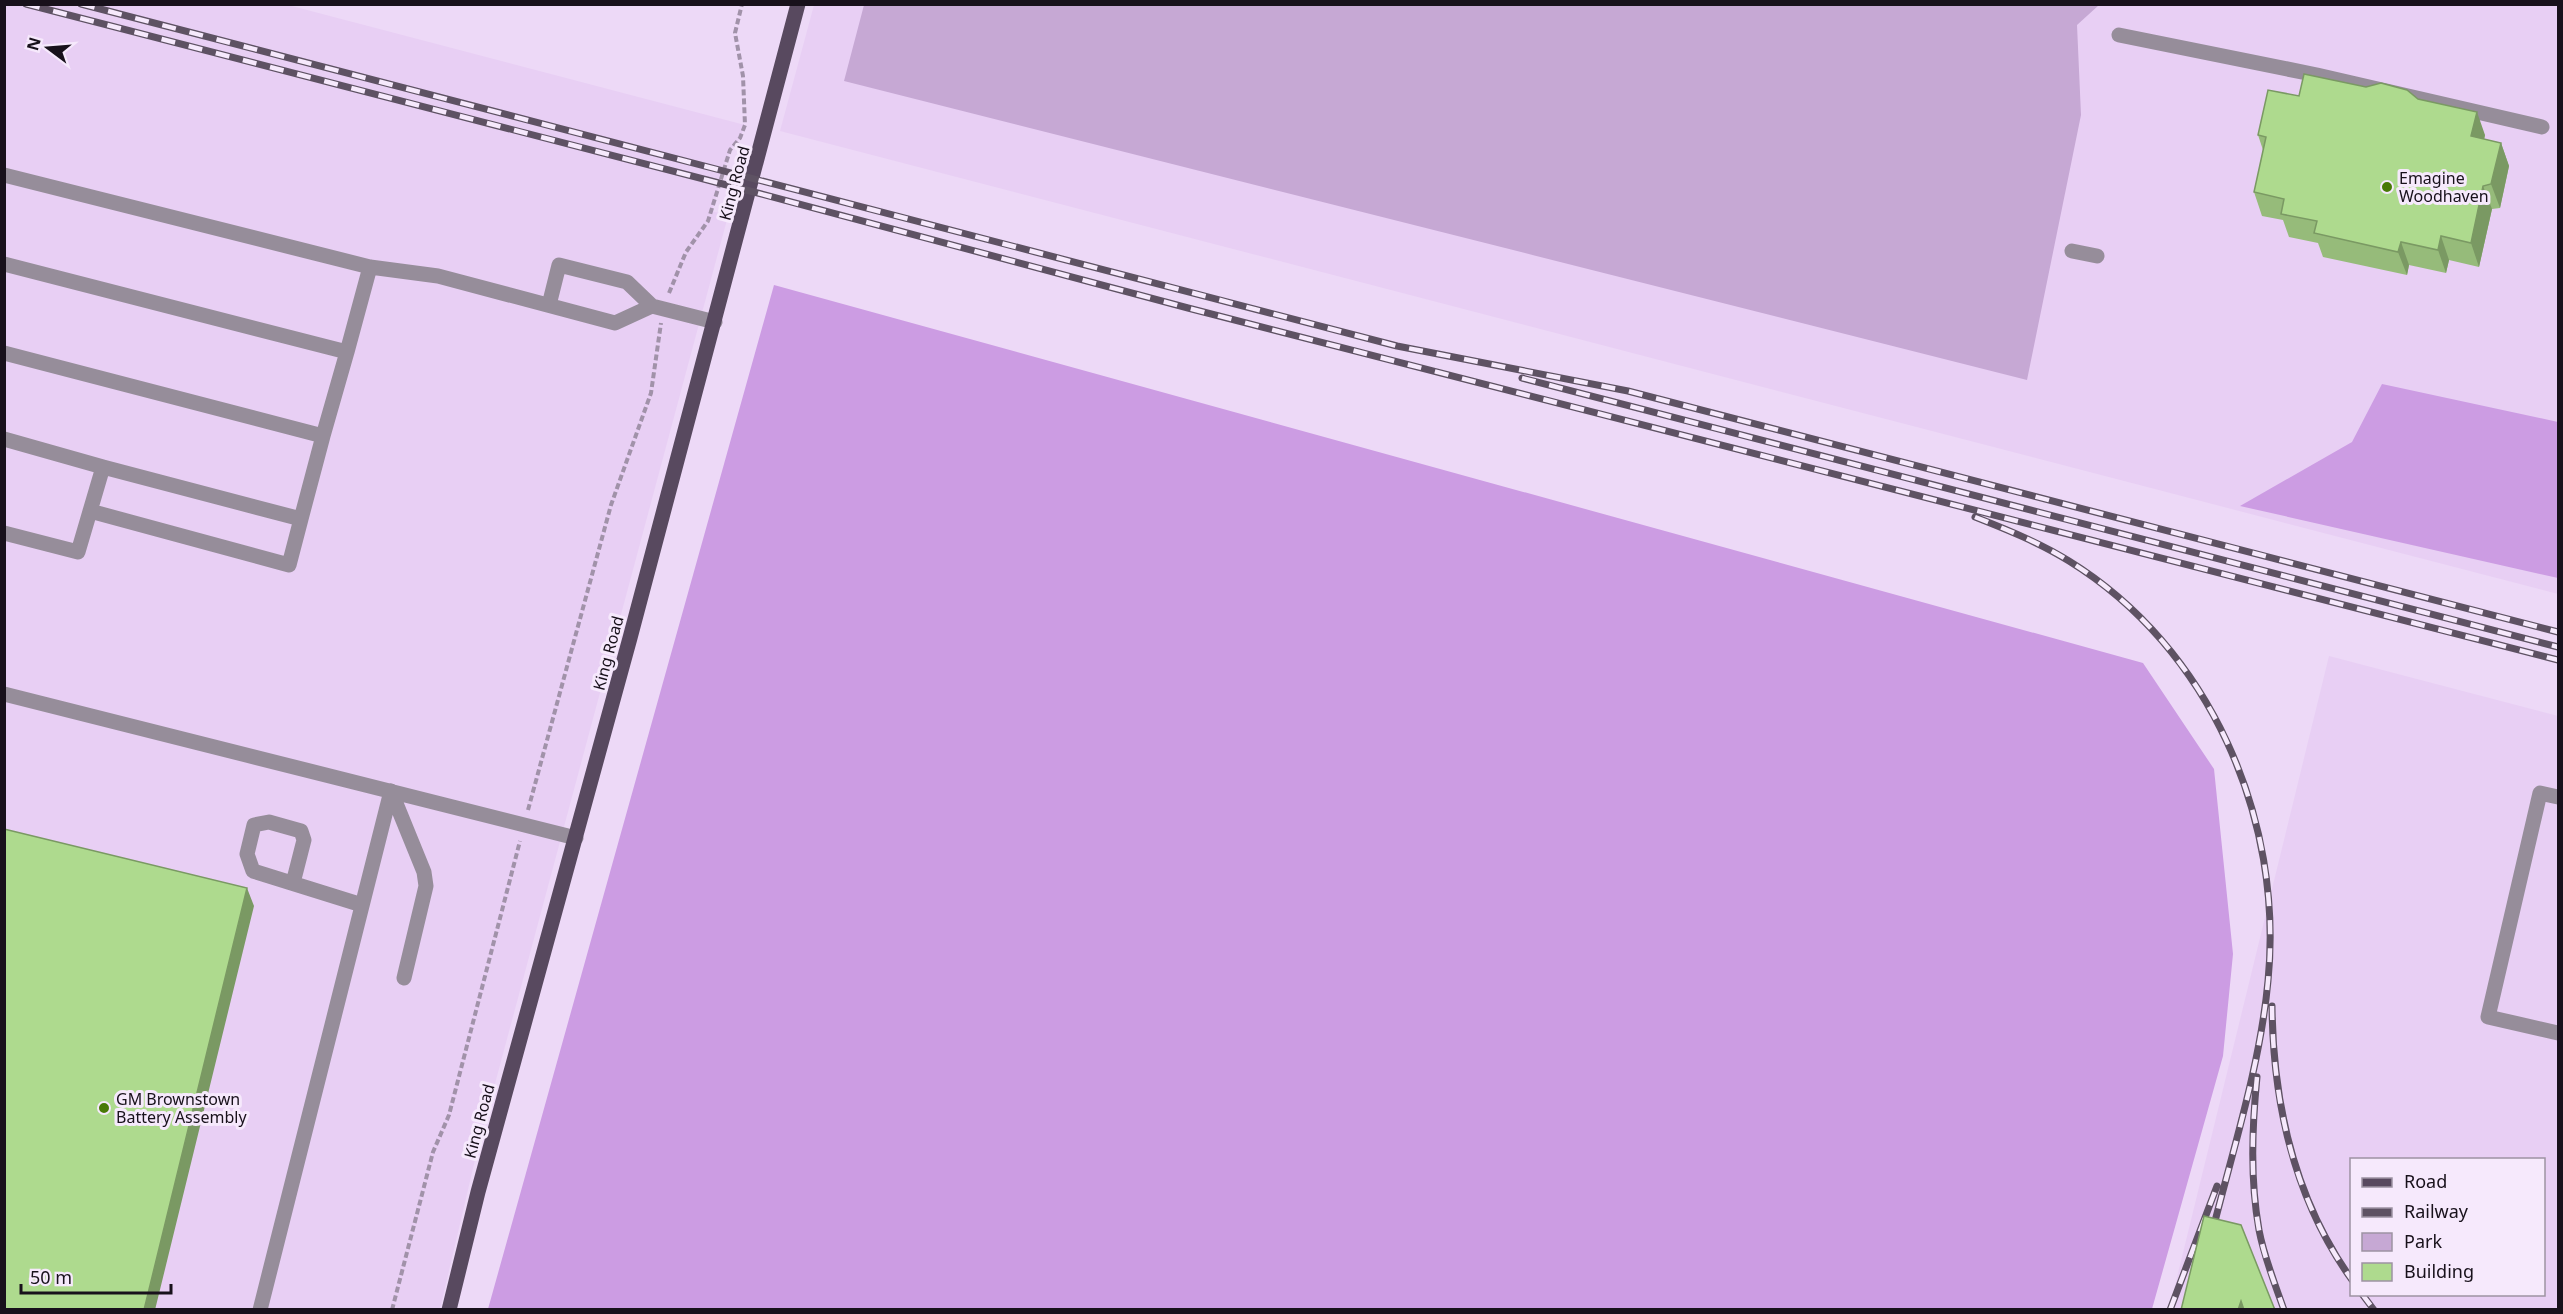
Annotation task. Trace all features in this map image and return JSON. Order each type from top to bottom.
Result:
[{"type":"main road","name":"King Road","points":[[449,1310],[478,1192],[715,322],[798,4]]},
{"type":"lane","points":[[2119,34],[2317,75],[2542,127]]},
{"type":"lane","points":[[4,175],[370,267],[438,276],[615,323],[658,308]]},
{"type":"lane","points":[[2072,251],[2097,256]]},
{"type":"lane","points":[[4,264],[347,352]]},
{"type":"lane","points":[[549,305],[559,265],[627,282],[658,308],[715,322]]},
{"type":"lane","points":[[90,511],[289,565],[370,267]]},
{"type":"lane","points":[[4,353],[323,436]]},
{"type":"lane","points":[[4,439],[301,519]]},
{"type":"lane","points":[[4,533],[78,552],[103,467]]},
{"type":"lane","points":[[4,694],[576,838]]},
{"type":"lane","points":[[260,1310],[391,791]]},
{"type":"lane","points":[[391,791],[424,872],[426,886],[404,978]]},
{"type":"lane","points":[[2559,797],[2540,794],[2488,1017],[2559,1033]]},
{"type":"lane","points":[[293,884],[304,840],[301,831],[269,822],[254,825],[247,854],[253,871],[293,884],[362,905]]},
{"type":"path","points":[[393,1310],[433,1152],[449,1115],[524,824],[611,505],[651,393],[658,308],[686,252],[708,221],[730,150],[740,138],[745,125],[743,76],[735,33],[742,4]]},
{"type":"shaded area","points":[[5,5],[288,5],[745,125],[740,138],[730,150],[712,211],[728,216],[478,1147],[440,1309],[5,1310]]},
{"type":"shaded area","points":[[814,5],[2558,5],[2558,594],[780,131]]},
{"type":"shaded area","points":[[774,285],[2143,663],[2214,769],[2233,954],[2223,1056],[2152,1309],[488,1309]]},
{"type":"shaded area","points":[[2382,384],[2558,422],[2558,578],[2240,506],[2352,442]]},
{"type":"shaded area","points":[[2329,656],[2558,716],[2558,1309],[2169,1310]]},
{"type":"green space","points":[[864,4],[2099,5],[2077,25],[2081,115],[2027,380],[844,81]]},
{"type":"building","name":"Emagine Woodhaven","points":[[2304,74],[2366,87],[2381,83],[2407,90],[2418,99],[2477,112],[2471,136],[2501,143],[2491,184],[2483,186],[2471,243],[2441,236],[2438,250],[2401,242],[2398,252],[2314,233],[2317,221],[2281,214],[2284,199],[2254,192],[2266,137],[2258,135],[2268,90],[2299,96]]},
{"type":"building","name":"GM Brownstown Battery Assembly","points":[[4,829],[247,888],[144,1310],[4,1310]]},
{"type":"building","points":[[2204,1216],[2241,1225],[2275,1310],[2244,1310],[2241,1301],[2238,1310],[2181,1310]]},
{"type":"railway","points":[[26,4],[750,191],[1188,308],[2558,660]]},
{"type":"railway","points":[[81,4],[1397,346],[1628,391],[2558,632]]},
{"type":"railway","points":[[1522,378],[2558,647]]},
{"type":"railway","points":[[1975,517],[2012,532],[2069,561],[2119,597],[2162,641],[2198,689],[2227,743],[2249,800],[2263,859],[2270,920],[2268,981],[2252,1077],[2211,1237]]},
{"type":"railway","points":[[2272,1006],[2273,1043],[2282,1114],[2301,1184],[2315,1217],[2350,1277]]},
{"type":"railway","points":[[2257,1077],[2253,1154],[2256,1211],[2264,1250],[2284,1310]]},
{"type":"railway","points":[[2170,1310],[2217,1186]]},
{"type":"railway","points":[[2364,1296],[2374,1310]]},
{"type":"place","name":"Emagine Woodhaven","points":[[2387,187]]},
{"type":"place","name":"GM Brownstown Battery Assembly","points":[[104,1108]]}]
